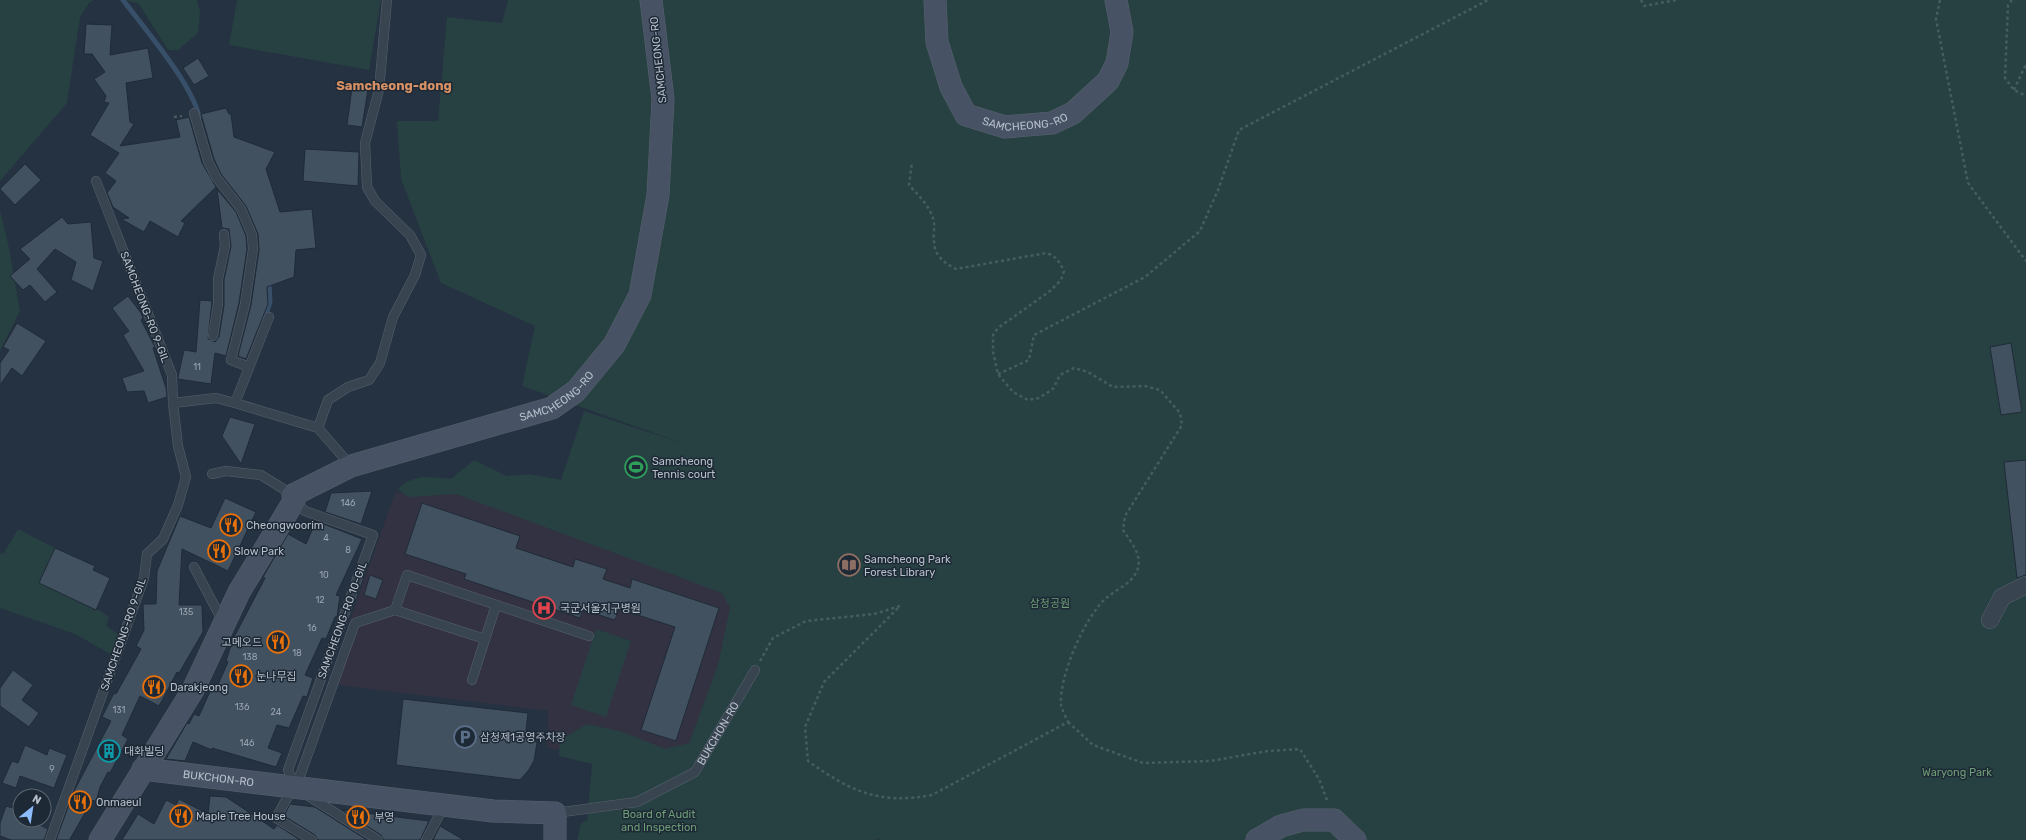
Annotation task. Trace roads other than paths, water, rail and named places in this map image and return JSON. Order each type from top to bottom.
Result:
[{"type":"street","name":"SAMCHEONG-RO","points":[[293,498],[351,466],[552,408],[576,391],[614,345],[640,295],[658,195],[663,99],[651,0]]},
{"type":"street","name":"SAMCHEONG-RO","points":[[935,0],[937,42],[950,87],[966,115],[1005,127],[1052,123],[1072,113],[1108,81],[1117,64],[1122,32],[1116,0]]},
{"type":"street","points":[[100,840],[193,690],[239,592],[293,498]]},
{"type":"street","points":[[1990,620],[2002,597],[2026,585]]},
{"type":"street","name":"BUKCHON-RO","points":[[143,770],[444,806],[493,811],[555,813]]},
{"type":"street","points":[[555,813],[555,840]]},
{"type":"street","points":[[1257,840],[1281,826],[1303,820],[1334,820],[1355,840]]},
{"type":"lane","points":[[318,428],[328,400],[348,387],[369,380],[380,364],[393,317],[415,275],[420,255],[410,235],[375,201],[367,187],[365,143],[379,90],[387,0]]},
{"type":"lane","points":[[194,113],[208,161],[216,177],[241,209],[252,235],[253,249],[245,304],[231,360],[249,367]]},
{"type":"lane","name":"SAMCHEONG-RO 9-GIL","points":[[50,840],[144,578],[147,554],[163,539],[178,505],[186,477],[178,446],[173,403],[172,375],[96,182]]},
{"type":"lane","points":[[213,336],[218,304],[218,279],[225,246],[224,234]]},
{"type":"lane","points":[[235,403],[270,317]]},
{"type":"lane","points":[[173,403],[216,398],[318,428],[351,466]]},
{"type":"lane","points":[[212,474],[226,471],[260,475],[293,498]]},
{"type":"lane","name":"SAMCHEONG-RO 10-GIL","points":[[293,498],[305,511],[373,535],[288,770],[294,787]]},
{"type":"lane","points":[[194,567],[224,625]]},
{"type":"lane","points":[[396,610],[407,575],[589,636]]},
{"type":"lane","points":[[472,680],[496,605]]},
{"type":"lane","points":[[312,840],[276,818],[294,787],[355,623],[396,610],[485,639]]},
{"type":"lane","name":"BUKCHON-RO","points":[[555,813],[637,802],[695,772],[755,670]]},
{"type":"lane","name":"BUKCHON-RO","points":[[294,787],[378,840]]},
{"type":"lane","points":[[426,840],[444,806]]},
{"type":"waterway","points":[[123,0],[178,73],[188,89],[199,117]]},
{"type":"waterway","points":[[264,320],[270,302],[269,280]]},
{"type":"place","name":"Samcheong Tennis court","points":[[636,467]]},
{"type":"place","name":"Cheongwoorim","points":[[231,525]]},
{"type":"place","name":"Slow Park","points":[[219,551]]},
{"type":"place","name":"Samcheong Park Forest Library","points":[[849,565]]},
{"type":"place","name":"국군서울지구병원","points":[[544,608]]},
{"type":"place","name":"고메오드","points":[[278,642]]},
{"type":"place","name":"눈나무집","points":[[241,676]]},
{"type":"place","name":"Darakjeong","points":[[154,687]]},
{"type":"place","name":"삼청제1공영주차장","points":[[465,737]]},
{"type":"place","name":"대화빌딩","points":[[109,751]]},
{"type":"place","name":"Onmaeul","points":[[80,802]]},
{"type":"place","name":"Maple Tree House","points":[[181,816]]},
{"type":"place","name":"부영","points":[[358,817]]},
{"type":"district","name":"Samcheong-dong","points":[[394,85]]},
{"type":"park label","name":"삼청공원","points":[[1050,603]]},
{"type":"park label","name":"Waryong Park","points":[[1957,772]]},
{"type":"park label","name":"Board of Audit and Inspection","points":[[659,820]]}]
